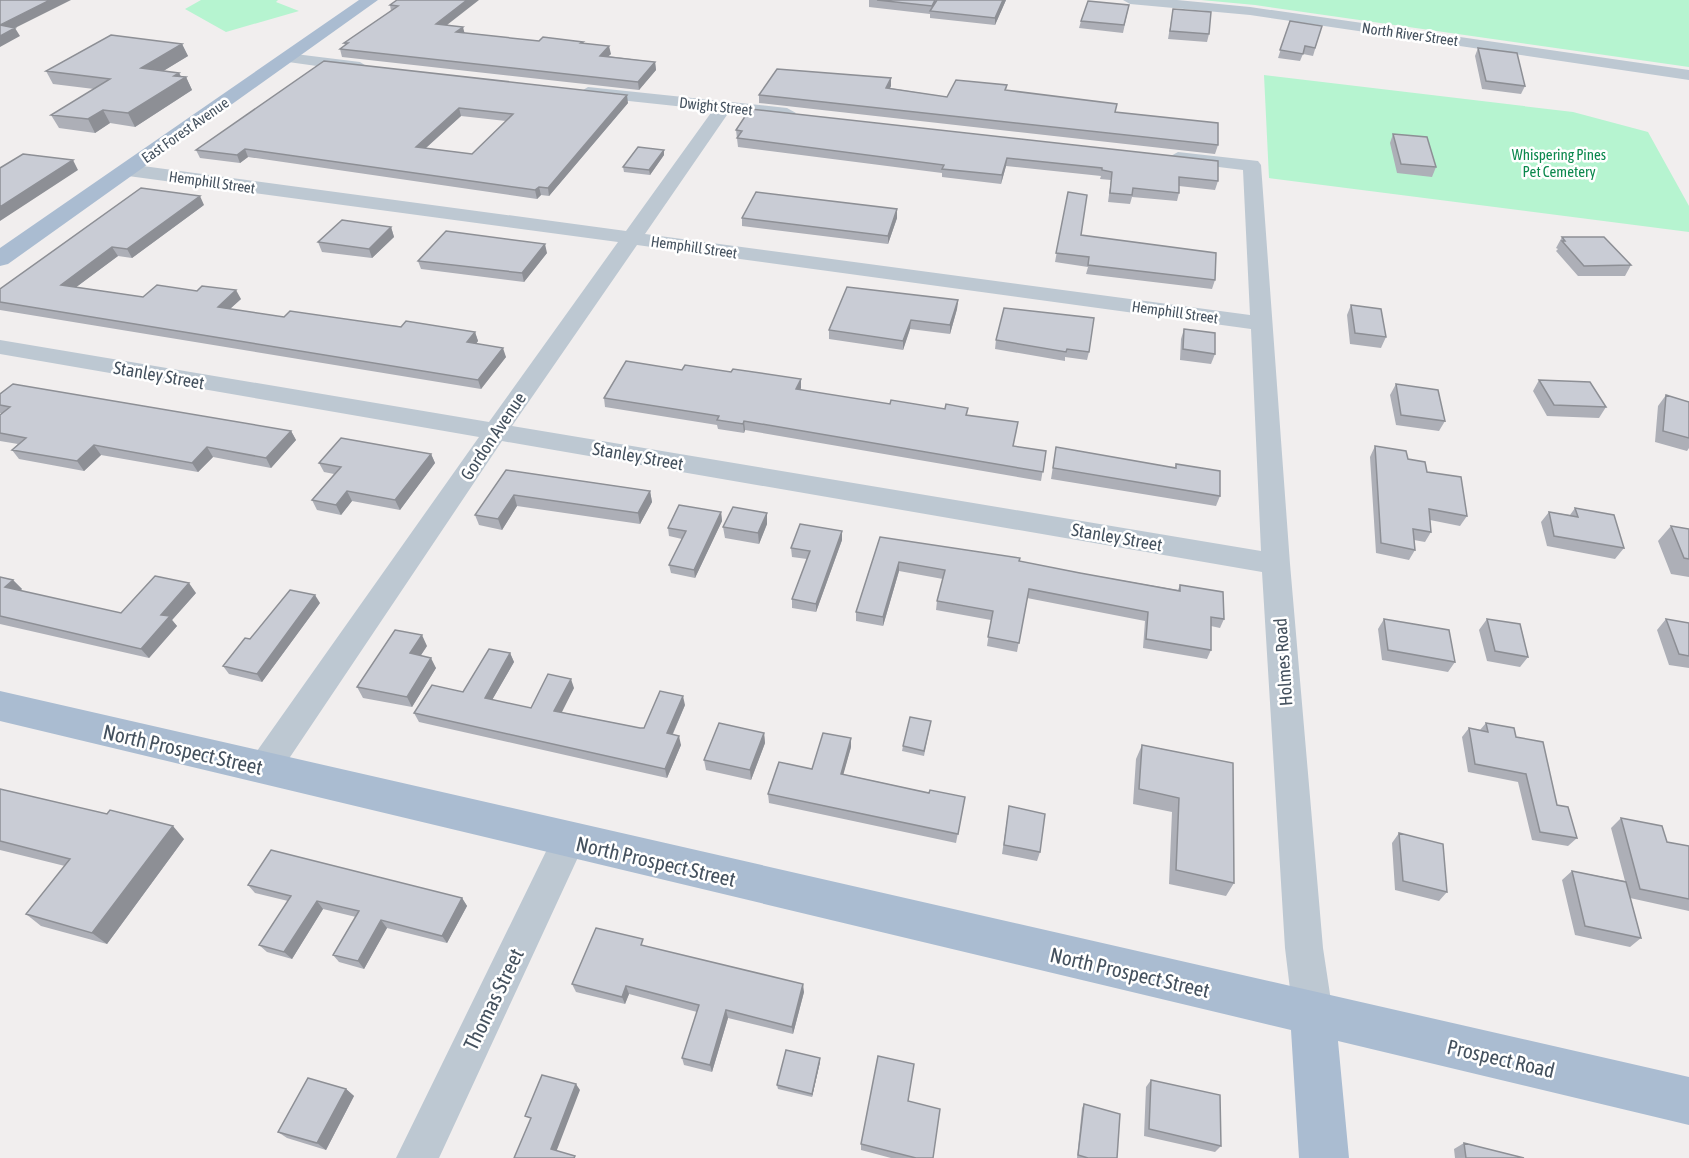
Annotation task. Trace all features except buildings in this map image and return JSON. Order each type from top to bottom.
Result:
[{"type":"main road","name":"East Forest Avenue","points":[[0,259],[370,0]]},
{"type":"main road","name":"North Prospect Street","points":[[0,706],[1313,1014]]},
{"type":"main road","name":"Prospect Road","points":[[1313,1014],[1689,1101]]},
{"type":"main road","name":"Holmes Road","points":[[1313,1014],[1324,1158]]},
{"type":"street","name":"North River Street","points":[[1130,0],[1250,11],[1689,75]]},
{"type":"street","points":[[287,58],[381,69]]},
{"type":"street","name":"Dwight Street","points":[[576,91],[807,116]]},
{"type":"street","name":"Gordon Avenue","points":[[264,768],[724,106]]},
{"type":"street","name":"Holmes Road","points":[[1163,155],[1252,165],[1259,323],[1276,564],[1304,948],[1313,1014]]},
{"type":"street","name":"Hemphill Street","points":[[128,170],[1259,323]]},
{"type":"street","name":"Stanley Street","points":[[0,347],[1276,564]]},
{"type":"street","name":"Thomas Street","points":[[417,1158],[569,840]]},
{"type":"green space","points":[[201,0],[278,0],[276,2],[299,11],[226,32],[185,9]]},
{"type":"green space","points":[[1201,0],[1689,0],[1689,67],[1255,5]]},
{"type":"green space","name":"Whispering Pines Pet Cemetery","points":[[1264,75],[1573,112],[1648,132],[1689,206],[1689,232],[1269,178]]}]
